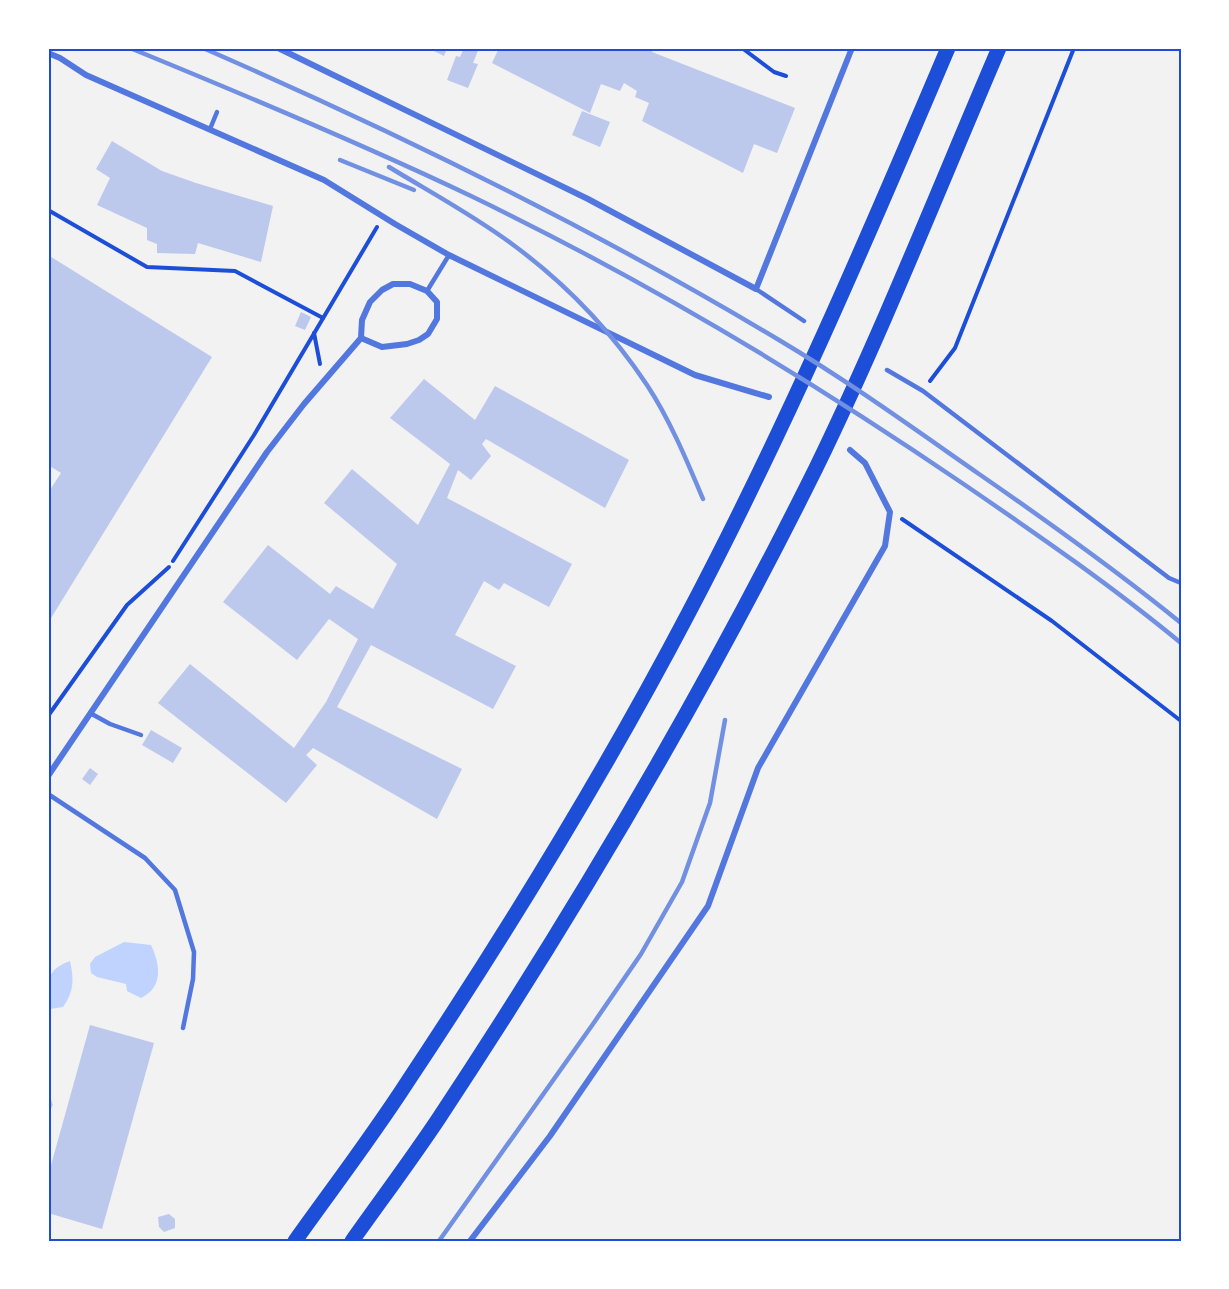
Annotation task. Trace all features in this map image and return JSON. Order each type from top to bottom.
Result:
[{"type":"main road","points":[[295,1241],[404,1088],[548,863],[688,615],[773,445],[843,293],[948,48]]},
{"type":"main road","points":[[352,1241],[437,1121],[590,880],[668,746],[815,468],[884,320],[999,48]]},
{"type":"street","points":[[278,48],[588,199],[756,289],[852,48]]},
{"type":"street","points":[[48,53],[86,75],[324,180],[449,255],[695,375],[769,397]]},
{"type":"street","points":[[48,776],[267,452],[323,381],[361,338],[362,320],[370,302],[382,290],[393,284],[403,283],[418,285],[437,302],[437,319],[428,334],[407,345],[382,347],[361,338]]},
{"type":"street","points":[[470,1241],[550,1136],[708,906],[758,768],[885,546],[890,512],[866,463],[850,450]]},
{"type":"lane","points":[[210,129],[217,112]]},
{"type":"lane","points":[[427,291],[449,255]]},
{"type":"lane","points":[[756,289],[804,321]]},
{"type":"lane","points":[[887,370],[923,391],[1168,578],[1181,582]]},
{"type":"lane","points":[[90,712],[110,724],[141,735]]},
{"type":"lane","points":[[48,794],[145,858],[175,890],[194,952],[193,980],[183,1028]]},
{"type":"path","points":[[741,48],[774,72],[786,76]]},
{"type":"path","points":[[923,391],[955,348],[1074,48]]},
{"type":"path","points":[[48,210],[147,267],[235,271],[323,318]]},
{"type":"path","points":[[48,716],[127,604],[167,570],[254,435],[384,216]]},
{"type":"path","points":[[314,332],[323,381]]},
{"type":"path","points":[[890,512],[1052,621],[1181,721]]},
{"type":"water","points":[[124,942],[151,945],[156,960],[157,981],[154,988],[141,998],[127,991],[126,984],[97,977],[91,973],[90,964],[95,957]]},
{"type":"water","points":[[70,961],[72,980],[69,996],[63,1007],[50,1009],[48,994],[50,977],[55,969]]},
{"type":"building","points":[[428,48],[447,48],[444,56]]},
{"type":"building","points":[[464,48],[479,48],[473,63],[478,64],[468,88],[447,80],[456,56],[460,57]]},
{"type":"building","points":[[499,48],[654,48],[652,52],[795,108],[777,153],[754,144],[743,173],[642,121],[649,103],[635,97],[637,91],[624,83],[620,91],[601,84],[590,113],[492,63]]},
{"type":"building","points":[[582,111],[610,122],[600,147],[572,135]]},
{"type":"building","points":[[112,141],[162,171],[273,206],[261,262],[198,243],[195,254],[157,253],[157,244],[147,240],[147,228],[97,205],[110,178],[96,169]]},
{"type":"building","points":[[48,255],[212,357],[48,623],[48,493],[61,473],[48,465]]},
{"type":"building","points":[[301,312],[311,317],[305,330],[295,326]]},
{"type":"building","points":[[424,379],[475,420],[495,386],[629,460],[605,508],[486,439],[482,444],[491,456],[471,480],[458,470],[447,498],[572,564],[549,607],[504,583],[499,590],[484,581],[455,635],[516,666],[493,709],[371,645],[337,707],[462,769],[437,819],[313,748],[306,755],[317,765],[286,803],[158,703],[190,664],[294,748],[326,702],[358,639],[329,619],[297,660],[223,602],[268,545],[330,594],[336,586],[373,609],[397,564],[324,503],[352,469],[418,525],[450,464],[390,418]]},
{"type":"building","points":[[151,730],[182,748],[173,763],[142,745]]},
{"type":"building","points":[[90,768],[98,774],[90,785],[82,779]]},
{"type":"building","points":[[90,1025],[154,1043],[102,1229],[48,1213],[48,1176]]},
{"type":"building","points":[[48,1091],[53,1105],[48,1114]]},
{"type":"building","points":[[169,1214],[175,1219],[175,1228],[164,1232],[159,1227],[158,1217]]},
{"type":"railway","points":[[130,48],[429,176],[535,228],[661,295],[785,368],[905,445],[1074,561],[1181,643]]},
{"type":"railway","points":[[203,48],[350,114],[496,185],[639,260],[779,340],[880,405],[1030,510],[1181,623]]},
{"type":"railway","points":[[340,160],[414,190]]},
{"type":"railway","points":[[389,167],[497,233],[550,274],[586,308],[633,365],[655,398],[678,441],[703,499]]},
{"type":"railway","points":[[439,1241],[641,954],[682,882],[710,803],[725,720]]}]
